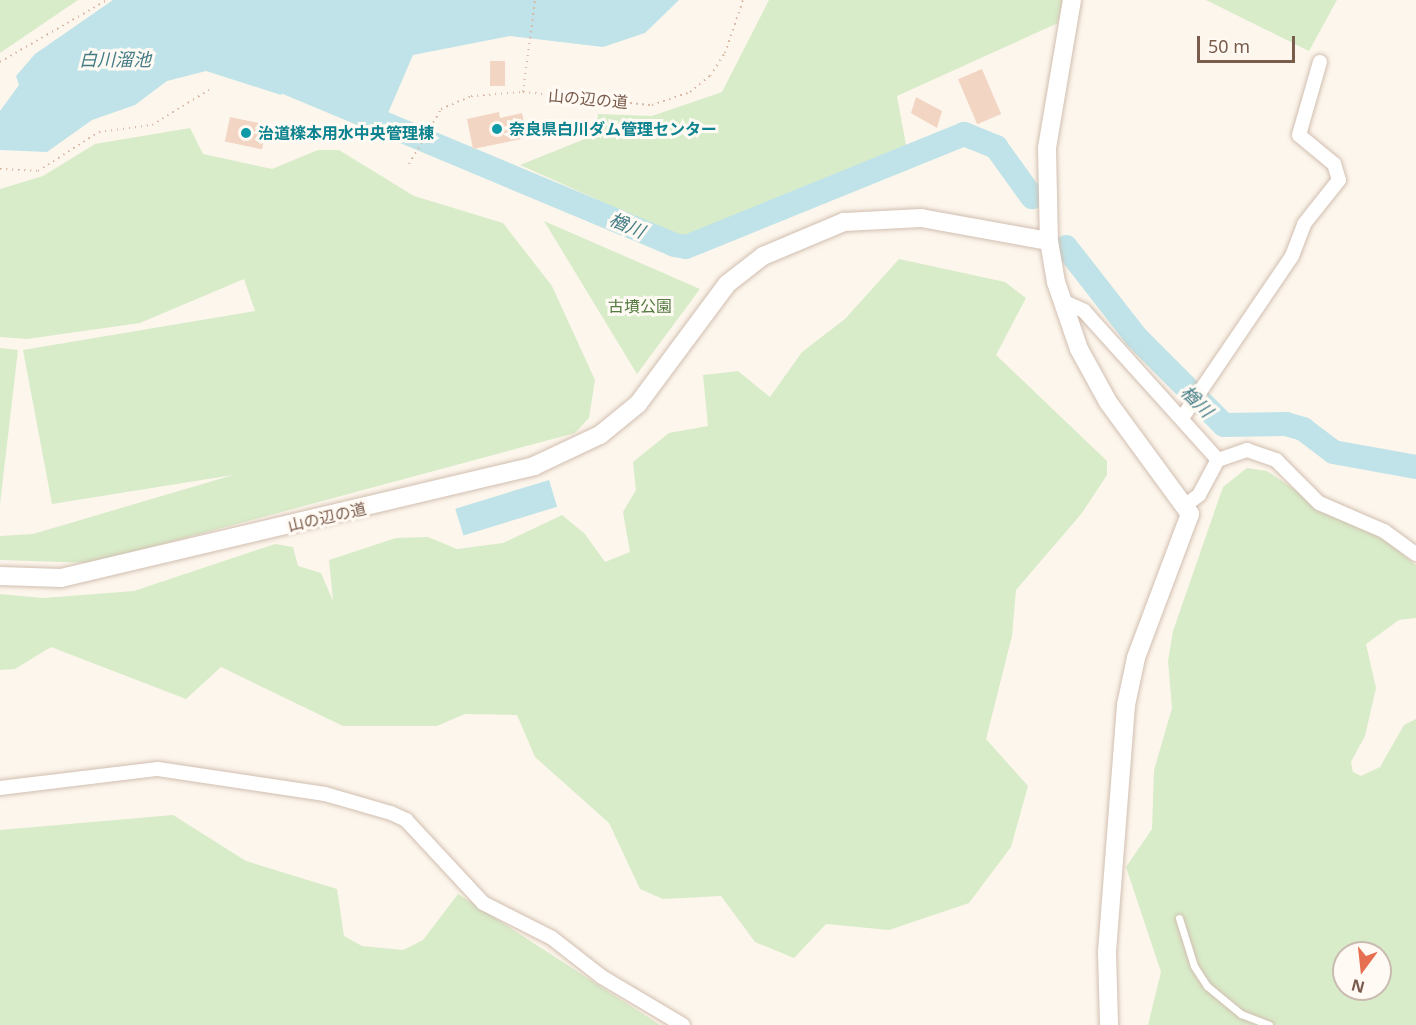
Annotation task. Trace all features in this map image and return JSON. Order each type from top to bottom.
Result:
[{"type":"street","points":[[1072,0],[1047,148],[1049,241],[1062,301],[1079,349],[1108,402],[1187,504],[1185,532],[1136,658],[1126,705],[1107,952],[1109,1025]]},
{"type":"street","points":[[1182,418],[1292,256],[1313,210],[1339,180],[1334,164],[1299,135],[1320,62]]},
{"type":"street","name":"山の辺の道","points":[[0,576],[62,578],[534,466],[600,435],[638,404],[727,284],[799,237],[884,217],[1049,241]]},
{"type":"street","points":[[1062,301],[1084,311],[1218,460]]},
{"type":"street","points":[[1187,504],[1199,495],[1218,460],[1237,450],[1276,459],[1320,502],[1384,531],[1416,554]]},
{"type":"street","points":[[0,788],[158,769],[325,794],[391,813],[406,820],[483,903],[552,938],[611,983],[683,1025]]},
{"type":"lane","points":[[1179,918],[1194,966],[1207,986],[1241,1014],[1269,1025]]},
{"type":"path","points":[[0,62],[107,0]]},
{"type":"path","points":[[523,92],[535,0]]},
{"type":"path","name":"山の辺の道","points":[[409,164],[441,109],[471,96],[523,92],[652,105],[690,92],[710,76],[725,53],[743,0]]},
{"type":"path","points":[[0,169],[38,171],[99,132],[152,125],[209,90]]},
{"type":"green space","points":[[0,0],[78,0],[0,53]]},
{"type":"green space","points":[[769,0],[1062,0],[1058,23],[897,96],[906,145],[681,237],[520,165],[595,135],[598,114],[652,116],[722,92]]},
{"type":"green space","points":[[1206,0],[1337,0],[1309,51]]},
{"type":"green space","points":[[190,128],[203,154],[272,169],[318,150],[339,150],[414,196],[503,223],[552,286],[595,380],[589,418],[575,433],[92,563],[0,560],[0,536],[33,534],[233,475],[52,504],[23,350],[255,311],[244,279],[140,323],[27,339],[0,337],[0,189],[43,176],[95,144]]},
{"type":"green space","name":"古墳公園","points":[[544,221],[700,289],[637,374]]},
{"type":"green space","points":[[899,259],[1005,282],[1026,298],[996,355],[1107,461],[1107,475],[1082,513],[1016,590],[1012,636],[986,739],[1028,786],[1011,847],[969,903],[889,930],[826,924],[794,958],[755,942],[721,896],[663,899],[640,889],[609,823],[535,757],[517,715],[465,714],[437,726],[343,726],[221,667],[186,699],[51,647],[15,669],[0,670],[0,594],[43,598],[134,591],[275,544],[293,547],[298,566],[321,573],[333,601],[329,560],[396,538],[428,537],[457,549],[503,543],[562,515],[585,534],[605,562],[630,552],[623,512],[636,490],[633,462],[669,433],[708,426],[703,375],[738,371],[770,397],[802,352],[845,319]]},
{"type":"green space","points":[[0,348],[18,350],[0,504]]},
{"type":"green space","points":[[1247,468],[1267,471],[1337,518],[1381,537],[1416,565],[1416,618],[1399,620],[1366,644],[1376,688],[1365,736],[1351,762],[1353,772],[1361,776],[1380,767],[1404,725],[1416,719],[1416,1025],[1148,1025],[1161,972],[1126,867],[1152,829],[1154,770],[1172,708],[1168,661],[1173,631],[1223,487]]},
{"type":"green space","points":[[173,815],[246,861],[337,889],[344,936],[362,946],[403,950],[423,940],[458,894],[660,1025],[0,1025],[0,830]]},
{"type":"water","name":"白川溜池","points":[[113,0],[679,0],[645,33],[603,47],[510,36],[413,55],[388,113],[291,73],[281,95],[206,71],[167,81],[135,105],[92,120],[47,152],[0,150],[0,111],[19,85],[16,76],[35,54]]},
{"type":"water","points":[[549,480],[557,507],[463,535],[455,509]]},
{"type":"building","points":[[490,61],[505,61],[505,86],[490,86]]},
{"type":"building","points":[[982,69],[1001,114],[977,124],[958,79]]},
{"type":"building","points":[[916,97],[942,111],[937,128],[911,113]]},
{"type":"building","name":"奈良県白川ダム管理センター","points":[[499,112],[500,118],[522,113],[527,138],[473,149],[467,119]]},
{"type":"building","name":"治道檪本用水中央管理棟","points":[[230,117],[267,125],[262,149],[225,141]]},
{"type":"waterway","name":"楢川","points":[[300,0],[278,79],[674,245],[686,247],[964,134],[996,147],[1032,197]]},
{"type":"waterway","name":"楢川","points":[[1066,247],[1136,337],[1224,425],[1286,424],[1303,429],[1333,452],[1416,467]]},
{"type":"place","name":"奈良県白川ダム管理センター","points":[[497,129]]},
{"type":"place","name":"治道檪本用水中央管理棟","points":[[246,133]]}]
